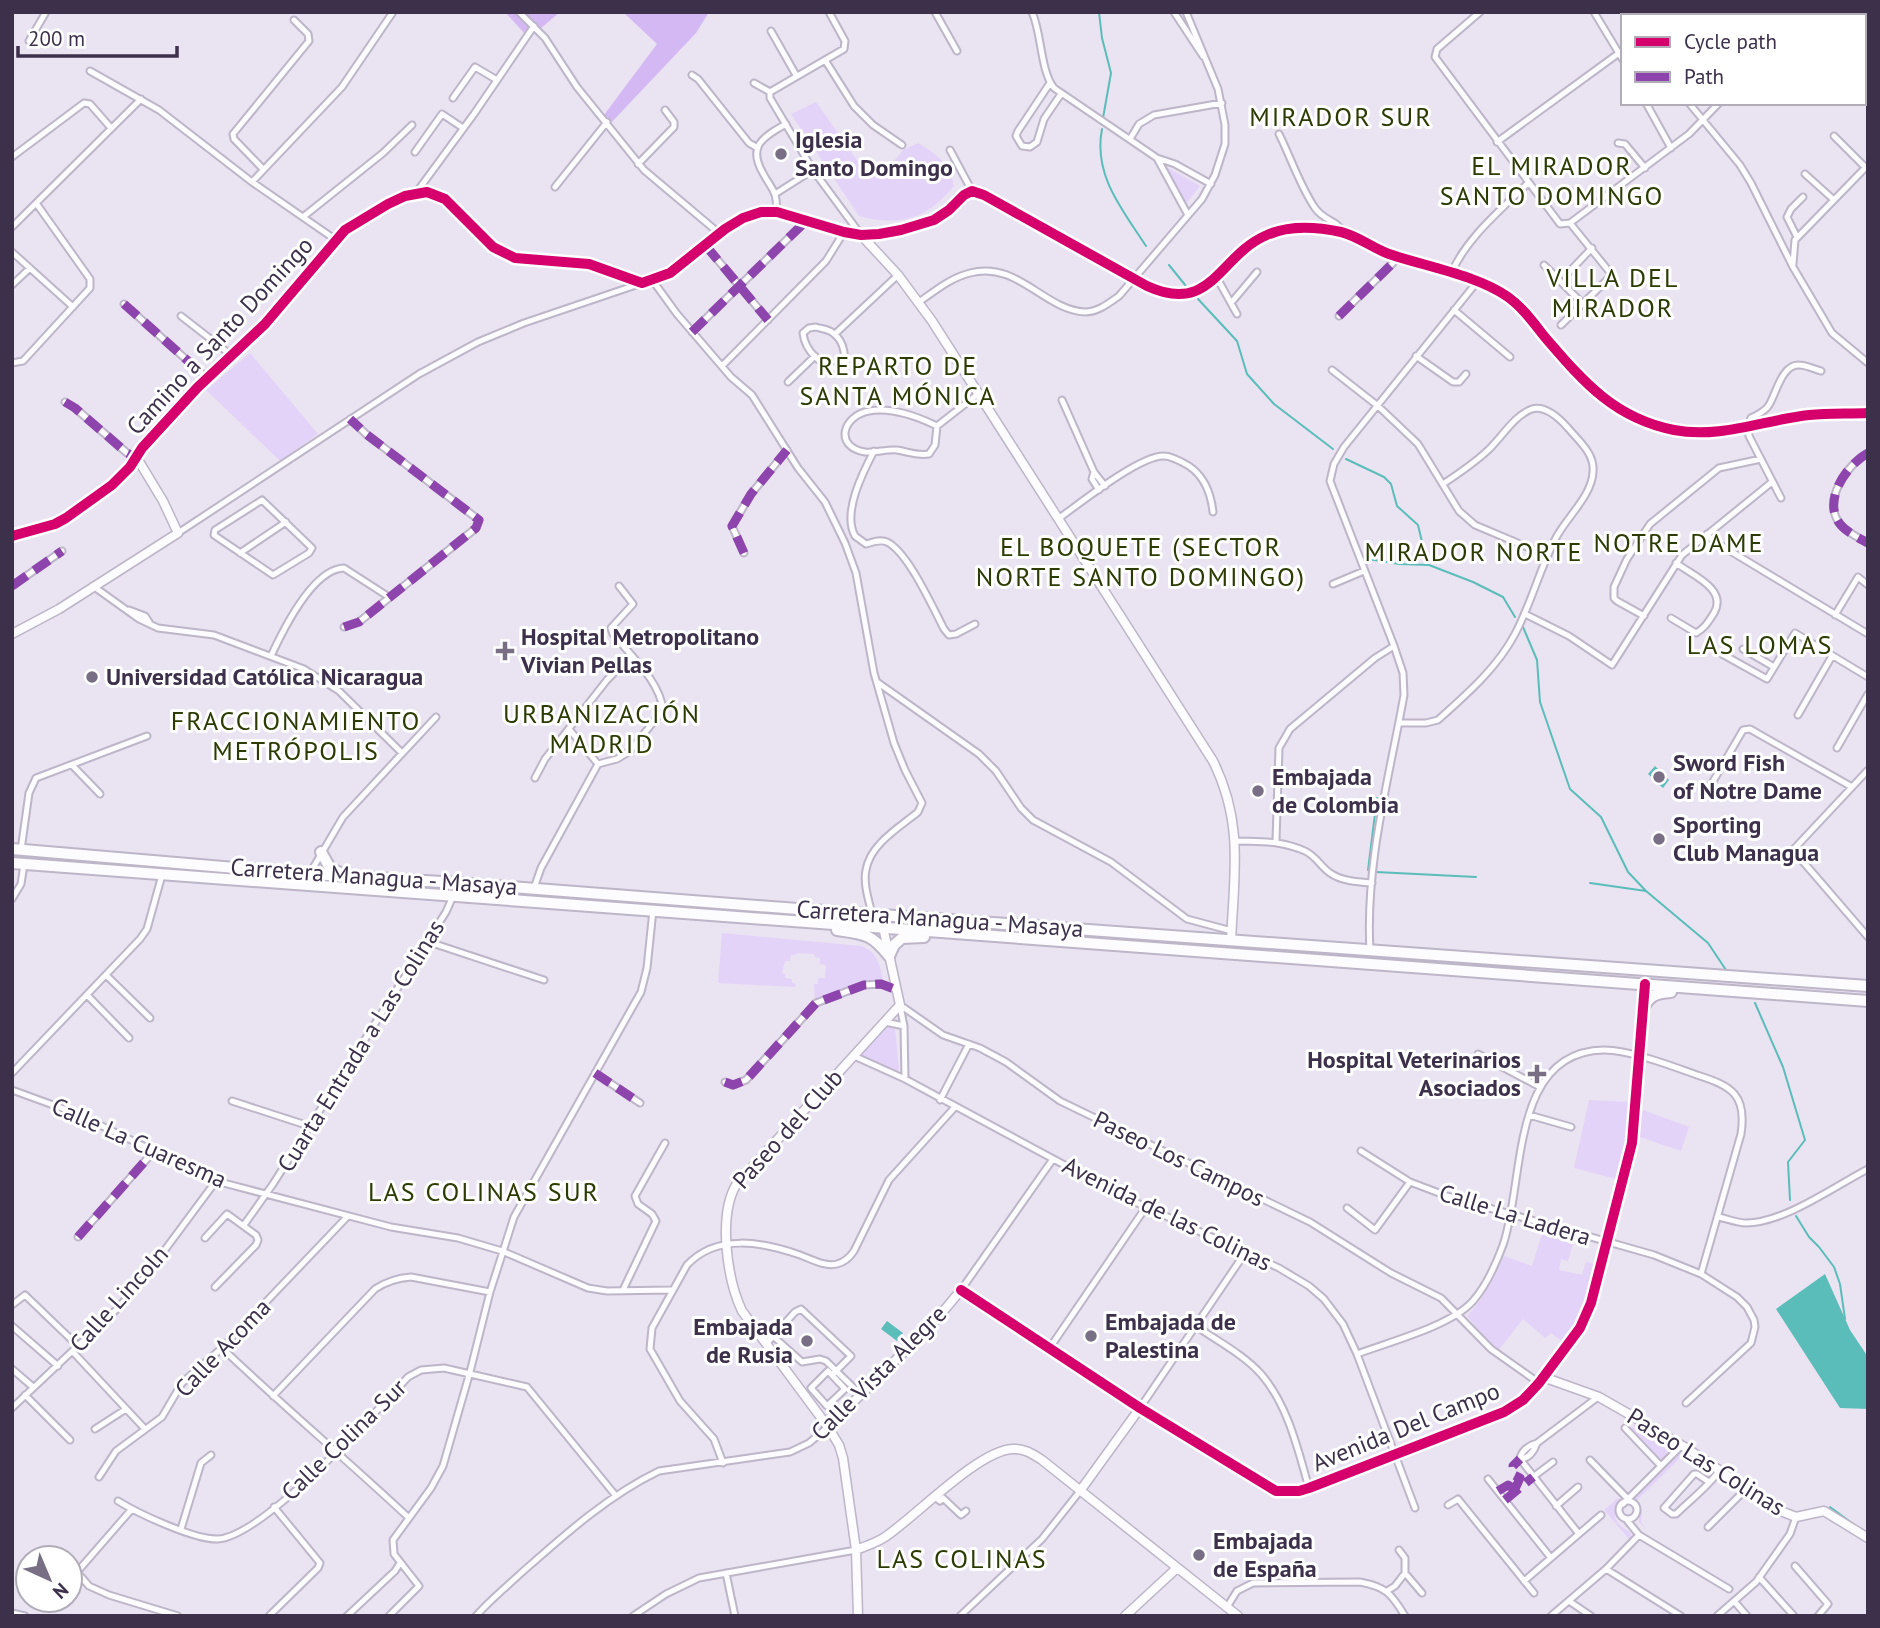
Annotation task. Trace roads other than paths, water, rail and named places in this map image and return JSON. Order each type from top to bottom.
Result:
[{"type":"highway","name":"Carretera Managua - Masaya","points":[[17,849],[295,873],[534,888],[811,910],[1232,936],[1370,951],[1868,986]]},
{"type":"highway","points":[[321,852],[330,868],[346,876]]},
{"type":"highway","points":[[173,862],[179,869],[174,876]]},
{"type":"highway","name":"Carretera Managua - Masaya","points":[[12,863],[1868,1001]]},
{"type":"highway","points":[[193,877],[187,870],[196,863]]},
{"type":"highway","points":[[270,883],[292,881],[310,873],[316,879],[355,888]]},
{"type":"highway","points":[[811,910],[824,915],[875,919],[883,927],[891,921],[961,924],[976,921]]},
{"type":"highway","points":[[802,921],[825,929],[866,934],[875,939],[889,956],[894,945],[902,938],[967,939],[985,936]]},
{"type":"highway","points":[[1311,960],[1331,954],[1360,955],[1370,951],[1374,955],[1396,958],[1420,967]]},
{"type":"highway","points":[[1589,966],[1604,971],[1636,974],[1645,984],[1649,978],[1655,976],[1696,979],[1708,975]]},
{"type":"highway","points":[[1619,983],[1633,988],[1643,1005],[1657,993],[1692,988]]},
{"type":"street","points":[[29,41],[46,12]]},
{"type":"street","points":[[252,182],[342,87],[393,12]]},
{"type":"street","points":[[519,12],[545,38],[577,87],[638,163],[720,234]]},
{"type":"street","points":[[770,92],[841,51],[846,45],[829,12]]},
{"type":"street","points":[[935,12],[957,51]]},
{"type":"street","points":[[1032,12],[1050,83],[1157,158],[1175,164],[1211,184]]},
{"type":"street","points":[[1174,12],[1207,61]]},
{"type":"street","points":[[919,302],[954,278],[972,272],[987,271],[1010,275],[1066,307],[1086,312],[1104,307],[1119,296],[1211,184],[1225,144],[1222,103],[1186,12]]},
{"type":"street","points":[[1480,12],[1434,53],[1435,57],[1555,221],[1564,225],[1671,148],[1703,122],[1717,105]]},
{"type":"street","points":[[1594,12],[1621,56]]},
{"type":"street","points":[[263,169],[234,139],[233,134],[309,41],[308,34],[294,20]]},
{"type":"street","points":[[416,193],[534,26]]},
{"type":"street","points":[[771,31],[796,75]]},
{"type":"street","points":[[1497,142],[1619,53]]},
{"type":"street","points":[[825,60],[854,106],[873,125],[902,145]]},
{"type":"street","points":[[453,98],[475,67],[497,80]]},
{"type":"street","points":[[90,71],[141,99],[204,142],[252,182],[336,240]]},
{"type":"street","points":[[692,75],[756,147]]},
{"type":"street","points":[[754,83],[770,92]]},
{"type":"street","points":[[1050,83],[1018,131],[1016,136],[1022,146],[1030,147],[1037,142],[1044,119],[1061,93]]},
{"type":"street","points":[[770,92],[813,170],[861,235],[919,302],[1202,744],[1228,794],[1233,818],[1235,841],[1232,936],[1187,919],[1111,862],[1033,821],[996,771],[979,754],[876,682]]},
{"type":"street","points":[[12,227],[141,99]]},
{"type":"street","points":[[1129,138],[1139,124],[1154,115],[1222,103]]},
{"type":"street","points":[[12,157],[80,104],[90,104],[111,128]]},
{"type":"street","points":[[1647,105],[1671,148]]},
{"type":"street","points":[[1690,105],[1740,165],[1793,267],[1832,333],[1868,363]]},
{"type":"street","points":[[638,163],[674,127],[674,122],[665,110]]},
{"type":"street","points":[[415,152],[442,114],[463,128]]},
{"type":"street","points":[[555,187],[607,122]]},
{"type":"street","points":[[777,212],[775,194],[755,156],[756,147],[772,132],[786,124]]},
{"type":"street","points":[[303,217],[383,153],[412,125]]},
{"type":"street","points":[[1279,134],[1314,207],[1325,220],[1336,223],[1343,232]]},
{"type":"street","points":[[1793,267],[1794,243],[1797,237],[1866,166],[1834,136]]},
{"type":"street","points":[[1618,143],[1625,144],[1644,167]]},
{"type":"street","points":[[950,150],[972,191],[984,195],[1161,292],[1178,295],[1198,291],[1217,278],[1243,251],[1266,235],[1288,229],[1309,228],[1343,232],[1376,249],[1477,282],[1507,296],[1586,384],[1605,400],[1636,419],[1674,430],[1707,433],[1810,415],[1868,413]]},
{"type":"street","points":[[1157,158],[1188,215]]},
{"type":"street","points":[[775,194],[813,170]]},
{"type":"street","points":[[1805,174],[1833,200]]},
{"type":"street","points":[[1451,274],[1465,250],[1487,224],[1528,183]]},
{"type":"street","points":[[12,635],[222,506],[419,374],[478,342],[524,323],[653,281],[685,263],[743,218],[761,212],[777,212],[805,222],[861,235],[901,230],[925,223],[942,214],[958,199],[972,191]]},
{"type":"street","points":[[416,193],[435,194],[445,199],[493,247],[515,258],[589,264],[642,283]]},
{"type":"street","name":"Camino a Santo Domingo","points":[[12,536],[55,524],[112,485],[137,458],[142,448],[207,378],[265,324],[345,230],[388,204],[416,193]]},
{"type":"street","points":[[1797,237],[1787,217],[1803,197]]},
{"type":"street","points":[[12,363],[23,361],[90,288],[90,279],[36,203]]},
{"type":"street","points":[[692,332],[805,222]]},
{"type":"street","points":[[1561,325],[1612,275],[1570,223]]},
{"type":"street","points":[[722,366],[826,261],[844,232]]},
{"type":"street","points":[[706,246],[768,320]]},
{"type":"street","points":[[1569,272],[1592,248]]},
{"type":"street","points":[[12,252],[73,307]]},
{"type":"street","points":[[1339,316],[1399,257]]},
{"type":"street","points":[[1544,265],[1583,304]]},
{"type":"street","points":[[12,285],[30,268]]},
{"type":"street","points":[[1231,303],[1257,272]]},
{"type":"street","points":[[835,334],[898,275]]},
{"type":"street","points":[[1217,278],[1237,314]]},
{"type":"street","points":[[653,281],[692,332],[752,395],[798,468],[825,502],[845,543],[858,583],[876,682],[894,743],[922,803],[918,812],[873,853],[866,869],[866,885],[872,914]]},
{"type":"street","points":[[1370,951],[1372,883],[1380,817],[1404,695],[1403,673],[1330,481],[1334,464],[1344,447],[1477,282]]},
{"type":"street","points":[[124,304],[207,378]]},
{"type":"street","points":[[1454,310],[1510,357]]},
{"type":"street","points":[[181,316],[231,355]]},
{"type":"street","points":[[816,327],[835,334],[842,345],[845,358],[838,369],[815,356],[804,341],[803,333],[816,327]]},
{"type":"street","points":[[788,382],[815,356]]},
{"type":"street","points":[[1416,356],[1453,382],[1459,382],[1466,374]]},
{"type":"street","points":[[1781,498],[1749,436],[1748,426],[1751,418],[1762,413],[1769,405],[1777,383],[1792,366],[1799,365],[1821,372]]},
{"type":"street","points":[[1332,370],[1378,406],[1418,444],[1459,511],[1475,525],[1546,555]]},
{"type":"street","points":[[937,426],[913,415],[869,411],[852,417],[845,428],[845,436],[850,444],[867,452],[898,450],[916,456],[929,454],[935,444],[937,426],[978,394]]},
{"type":"street","points":[[1062,400],[1094,472],[1105,486]]},
{"type":"street","points":[[65,402],[127,453],[137,458]]},
{"type":"street","points":[[1399,723],[1426,723],[1443,715],[1496,664],[1525,614],[1546,555],[1566,519],[1585,494],[1594,473],[1593,460],[1561,421],[1546,410],[1533,409],[1517,419],[1488,450],[1443,484]]},
{"type":"street","points":[[344,627],[359,622],[476,528],[479,520],[366,435],[351,419]]},
{"type":"street","points":[[744,554],[732,526],[751,494],[787,450]]},
{"type":"street","points":[[874,451],[856,486],[852,522],[855,536],[866,544],[884,541],[890,543],[911,566],[949,635],[975,624]]},
{"type":"street","points":[[1868,453],[1851,465],[1833,498],[1838,522],[1868,543]]},
{"type":"street","points":[[1058,519],[1151,457],[1165,456],[1195,470],[1212,496],[1213,512]]},
{"type":"street","name":"Camino a Santo Domingo","points":[[137,458],[163,500],[178,533]]},
{"type":"street","points":[[1644,617],[1614,598],[1614,587],[1627,559],[1650,524],[1719,468],[1761,459]]},
{"type":"street","points":[[1094,472],[1092,479],[1099,490]]},
{"type":"street","points":[[1525,614],[1569,636],[1612,665],[1676,563],[1688,549],[1772,482]]},
{"type":"street","points":[[262,500],[286,523],[311,546],[309,553],[273,575],[214,535],[215,530],[262,500]]},
{"type":"street","points":[[222,506],[233,518]]},
{"type":"street","points":[[240,554],[286,523]]},
{"type":"street","points":[[1707,534],[1712,540],[1868,634]]},
{"type":"street","points":[[12,586],[62,551]]},
{"type":"street","points":[[1671,618],[1696,633],[1704,628],[1718,606],[1719,599],[1715,591],[1676,563]]},
{"type":"street","points":[[271,656],[302,599],[336,568],[344,568],[389,597]]},
{"type":"street","points":[[1333,584],[1364,571]]},
{"type":"street","points":[[1835,615],[1858,577],[1868,584]]},
{"type":"street","points":[[93,586],[127,611],[151,624],[170,630],[214,635],[304,669],[339,691],[402,753]]},
{"type":"street","points":[[534,888],[541,868],[598,764],[617,759],[630,751],[663,710],[656,688],[612,634],[611,628],[633,604],[619,586]]},
{"type":"street","points":[[1722,653],[1767,679],[1794,633],[1868,677]]},
{"type":"street","points":[[1276,841],[1279,748],[1283,737],[1343,683],[1394,646]]},
{"type":"street","points":[[1743,649],[1774,667]]},
{"type":"street","points":[[534,778],[540,766],[607,680],[631,656]]},
{"type":"street","points":[[1798,715],[1832,656]]},
{"type":"street","points":[[1837,748],[1868,694]]},
{"type":"street","points":[[310,873],[343,817],[436,718]]},
{"type":"street","points":[[569,729],[598,764]]},
{"type":"street","points":[[1708,790],[1743,730],[1750,729],[1852,787]]},
{"type":"street","points":[[17,849],[31,784],[36,778],[147,736]]},
{"type":"street","points":[[72,765],[100,794]]},
{"type":"street","points":[[1868,770],[1793,850],[1868,937]]},
{"type":"street","points":[[1235,841],[1276,841],[1306,852],[1330,873],[1350,881],[1372,883]]},
{"type":"street","points":[[12,899],[22,884],[24,864]]},
{"type":"street","points":[[12,1073],[147,929],[162,875]]},
{"type":"street","name":"Cuarta Entrada a Las Colinas","points":[[244,1225],[273,1184],[446,912],[453,896]]},
{"type":"street","points":[[389,1616],[419,1586],[394,1554],[393,1540],[431,1489],[443,1466],[502,1251],[519,1207],[641,992],[647,968],[653,910]]},
{"type":"street","points":[[883,927],[904,1026],[905,1079]]},
{"type":"street","points":[[426,941],[544,980]]},
{"type":"street","points":[[106,975],[149,1018]]},
{"type":"street","points":[[725,1082],[733,1084],[746,1080],[817,1003],[864,985],[881,984],[897,990]]},
{"type":"street","name":"Avenida Del Campo","points":[[961,1290],[1267,1488],[1285,1493],[1309,1488],[1504,1412],[1523,1400],[1541,1380],[1586,1316],[1632,1143],[1645,984]]},
{"type":"street","points":[[87,995],[129,1038]]},
{"type":"street","name":"Paseo del Club","points":[[858,1616],[856,1550],[839,1445],[741,1311],[735,1297],[727,1244],[727,1209],[729,1196],[736,1185],[900,1005]]},
{"type":"street","name":"Paseo Los Campos","points":[[900,1005],[943,1035],[1006,1062],[1060,1101],[1310,1222],[1391,1273],[1441,1298],[1458,1314]]},
{"type":"street","points":[[885,1022],[904,1026]]},
{"type":"street","points":[[940,1100],[969,1044]]},
{"type":"street","points":[[1357,1354],[1447,1320],[1471,1303],[1504,1244],[1523,1136],[1540,1087],[1563,1062],[1590,1051],[1620,1052],[1640,1058],[1720,1083],[1738,1097],[1743,1111],[1741,1134],[1701,1273]]},
{"type":"street","points":[[1478,1055],[1540,1087]]},
{"type":"street","name":"Avenida de las Colinas","points":[[854,1056],[905,1079],[940,1100],[1146,1207],[1297,1278],[1324,1299],[1343,1324],[1357,1354],[1415,1508]]},
{"type":"street","points":[[595,1073],[640,1103]]},
{"type":"street","name":"Calle La Cuaresma","points":[[12,1090],[75,1113],[216,1181],[391,1227],[433,1233],[502,1251],[588,1288],[671,1290]]},
{"type":"street","points":[[232,1101],[309,1126]]},
{"type":"street","points":[[723,1463],[714,1439],[680,1401],[650,1349],[652,1328],[671,1290],[695,1256],[727,1244],[758,1242],[827,1265],[848,1259],[894,1174],[955,1107]]},
{"type":"street","points":[[1530,1115],[1571,1127]]},
{"type":"street","points":[[623,1290],[656,1221],[652,1214],[638,1204],[635,1196],[665,1143]]},
{"type":"street","points":[[78,1237],[155,1151]]},
{"type":"street","name":"Calle La Ladera","points":[[1361,1151],[1410,1182],[1447,1196],[1654,1255],[1701,1273],[1737,1297],[1754,1320],[1754,1334],[1750,1344],[1686,1403]]},
{"type":"street","name":"Calle Vista Alegre","points":[[476,1616],[549,1549],[616,1496],[659,1472],[790,1452],[809,1443],[936,1320],[961,1290],[1053,1159]]},
{"type":"street","points":[[1719,1217],[1745,1223],[1768,1220],[1868,1169]]},
{"type":"street","name":"Calle Lincoln","points":[[12,1408],[118,1308],[216,1181]]},
{"type":"street","points":[[1347,1208],[1376,1230],[1410,1182]]},
{"type":"street","points":[[1049,1349],[1146,1207]]},
{"type":"street","points":[[205,1238],[227,1214],[256,1235],[258,1240],[215,1287]]},
{"type":"street","name":"Calle Acoma","points":[[99,1477],[116,1451],[166,1412],[182,1383],[222,1348],[348,1216]]},
{"type":"street","points":[[960,1616],[1042,1539],[1080,1491],[1245,1253]]},
{"type":"street","points":[[273,1396],[375,1289],[385,1282],[411,1278],[490,1292]]},
{"type":"street","points":[[12,1305],[23,1295],[28,1297],[78,1346]]},
{"type":"street","points":[[766,1344],[781,1325],[801,1309],[851,1356],[835,1373]]},
{"type":"street","name":"Paseo Las Colinas","points":[[1458,1314],[1491,1349],[1541,1380],[1599,1397],[1682,1445],[1778,1510],[1796,1517],[1824,1511],[1868,1538]]},
{"type":"street","points":[[12,1326],[58,1366]]},
{"type":"street","points":[[1196,1326],[1246,1360],[1270,1387],[1290,1428],[1309,1488]]},
{"type":"street","points":[[774,1337],[805,1363],[820,1359],[826,1361],[835,1373],[845,1388],[827,1406],[811,1386],[825,1372],[835,1373],[861,1395]]},
{"type":"street","points":[[222,1348],[409,1518]]},
{"type":"street","points":[[73,1352],[145,1429]]},
{"type":"street","points":[[785,1370],[799,1360]]},
{"type":"street","name":"Calle Colina Sur","points":[[118,1501],[131,1510],[209,1539],[230,1537],[305,1483],[408,1377],[432,1368],[470,1372],[527,1387],[616,1496]]},
{"type":"street","points":[[12,1369],[33,1387]]},
{"type":"street","points":[[25,1395],[70,1440]]},
{"type":"street","points":[[1579,1534],[1520,1459],[1521,1453],[1529,1446],[1537,1443],[1599,1397]]},
{"type":"street","points":[[95,1429],[126,1409]]},
{"type":"street","points":[[1625,1428],[1661,1466]]},
{"type":"street","points":[[1682,1445],[1623,1504],[1620,1511],[1639,1535],[1729,1589]]},
{"type":"street","points":[[633,1616],[666,1594],[699,1578],[856,1550],[889,1534],[934,1496],[986,1460],[1003,1450],[1015,1448],[1042,1460],[1238,1616]]},
{"type":"street","points":[[181,1530],[201,1464],[211,1455]]},
{"type":"street","points":[[1590,1460],[1637,1508],[1635,1527]]},
{"type":"street","points":[[1533,1477],[1553,1462]]},
{"type":"street","points":[[1709,1482],[1694,1474],[1664,1508],[1676,1514],[1709,1482],[1719,1471]]},
{"type":"street","points":[[1488,1479],[1551,1558]]},
{"type":"street","points":[[1556,1506],[1578,1487]]},
{"type":"street","points":[[1708,1527],[1746,1489]]},
{"type":"street","points":[[934,1496],[940,1501],[943,1498],[961,1515],[966,1511]]},
{"type":"street","points":[[1448,1505],[1458,1500],[1534,1593]]},
{"type":"street","points":[[269,1616],[320,1563],[274,1507]]},
{"type":"street","points":[[131,1510],[77,1572],[89,1587],[178,1616]]},
{"type":"street","points":[[1524,1581],[1601,1515]]},
{"type":"street","points":[[1626,1519],[1635,1516]]},
{"type":"street","points":[[1717,1616],[1759,1577],[1790,1534],[1796,1517]]},
{"type":"street","points":[[889,1534],[894,1542]]},
{"type":"street","points":[[1551,1616],[1606,1569],[1639,1535]]},
{"type":"street","points":[[1387,1591],[1395,1586],[1405,1573],[1405,1558],[1399,1550]]},
{"type":"street","points":[[347,1616],[395,1571],[400,1563]]},
{"type":"street","points":[[1795,1566],[1828,1604],[1818,1616]]},
{"type":"street","points":[[1125,1616],[1177,1568]]},
{"type":"street","points":[[1606,1569],[1681,1616]]},
{"type":"street","points":[[726,1573],[735,1616]]},
{"type":"street","points":[[1405,1573],[1422,1592]]},
{"type":"street","points":[[1759,1577],[1794,1616]]},
{"type":"street","points":[[1227,1607],[1237,1591],[1253,1583],[1360,1582],[1376,1585],[1387,1591],[1405,1616]]},
{"type":"street","points":[[1569,1601],[1591,1616]]},
{"type":"street","points":[[1734,1601],[1747,1616]]},
{"type":"street","points":[[12,1614],[25,1616]]},
{"type":"waterway","points":[[1099,12],[1111,73],[1103,118]]},
{"type":"waterway","points":[[1102,129],[1100,146],[1106,176],[1119,205],[1146,246]]},
{"type":"waterway","points":[[1169,265],[1186,286]]},
{"type":"waterway","points":[[1198,299],[1237,341],[1247,374],[1274,404],[1333,449]]},
{"type":"waterway","points":[[1346,459],[1384,477],[1391,484],[1397,506],[1418,525],[1427,563]]},
{"type":"waterway","points":[[1362,558],[1399,564],[1429,565],[1503,597],[1515,617]]},
{"type":"waterway","points":[[1523,627],[1537,660],[1540,702],[1570,789],[1601,817],[1628,872],[1646,891]]},
{"type":"waterway","points":[[1371,872],[1368,870],[1377,798]]},
{"type":"waterway","points":[[1376,872],[1476,877]]},
{"type":"waterway","points":[[1590,883],[1646,891],[1708,943],[1726,970]]},
{"type":"waterway","points":[[1755,1003],[1783,1067],[1805,1140],[1788,1162],[1790,1200]]},
{"type":"waterway","points":[[1796,1216],[1809,1237],[1834,1267],[1840,1284],[1845,1319]]},
{"type":"waterway","points":[[1830,1507],[1860,1529]]},
{"type":"place","name":"Iglesia Santo Domingo","points":[[781,154]]},
{"type":"place","name":"Hospital Metropolitano Vivian Pellas","points":[[505,651]]},
{"type":"place","name":"Universidad Católica Nicaragua","points":[[92,677]]},
{"type":"place","name":"Sword Fish of Notre Dame","points":[[1659,777]]},
{"type":"place","name":"Embajada de Colombia","points":[[1258,791]]},
{"type":"place","name":"Sporting Club Managua","points":[[1659,839]]},
{"type":"place","name":"Hospital Veterinarios Asociados","points":[[1537,1074]]},
{"type":"place","name":"Embajada de Palestina","points":[[1091,1336]]},
{"type":"place","name":"Embajada de Rusia","points":[[807,1341]]},
{"type":"place","name":"Embajada de España","points":[[1199,1555]]},
{"type":"district","name":"MIRADOR SUR","points":[[1341,117]]},
{"type":"district","name":"EL MIRADOR SANTO DOMINGO","points":[[1552,181]]},
{"type":"district","name":"VILLA DEL MIRADOR","points":[[1613,293]]},
{"type":"district","name":"REPARTO DE SANTA MÓNICA","points":[[898,381]]},
{"type":"district","name":"NOTRE DAME","points":[[1679,543]]},
{"type":"district","name":"MIRADOR NORTE","points":[[1474,552]]},
{"type":"district","name":"EL BOQUETE (SECTOR NORTE SANTO DOMINGO)","points":[[1141,562]]},
{"type":"district","name":"LAS LOMAS","points":[[1760,645]]},
{"type":"district","name":"URBANIZACIÓN MADRID","points":[[602,729]]},
{"type":"district","name":"FRACCIONAMIENTO METRÓPOLIS","points":[[296,736]]},
{"type":"district","name":"LAS COLINAS SUR","points":[[484,1192]]},
{"type":"district","name":"LAS COLINAS","points":[[962,1559]]}]
